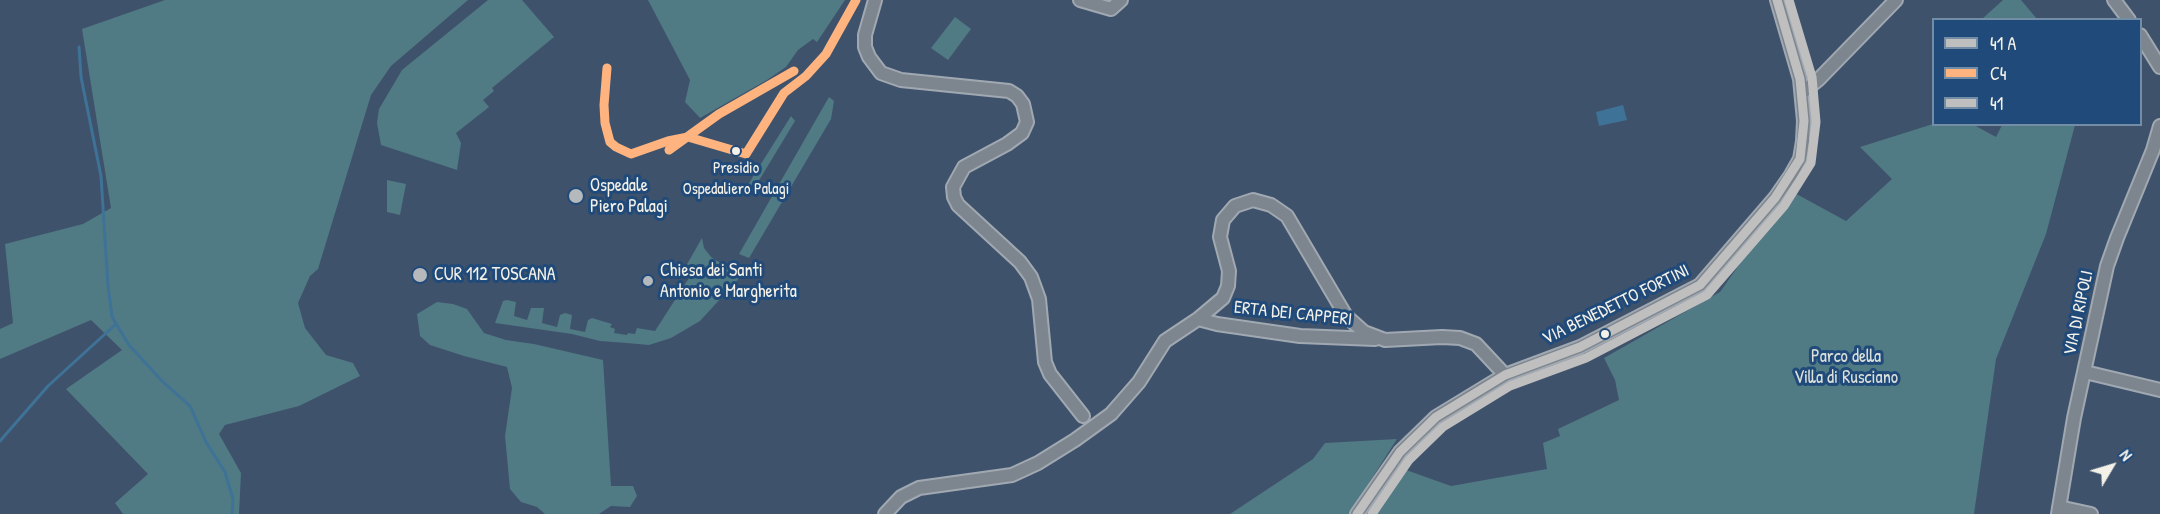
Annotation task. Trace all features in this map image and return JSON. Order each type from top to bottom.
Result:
[{"type":"street","points":[[875,0],[865,35],[869,57],[881,73],[901,80],[1009,92],[1017,96],[1023,104],[1027,122],[1022,133],[1007,144],[964,167],[952,187],[958,204],[1020,262],[1031,277],[1040,299],[1045,362],[1050,374],[1083,416]]},
{"type":"street","points":[[1080,0],[1111,9],[1121,0]]},
{"type":"street","name":"VIA BENEDETTO FORTINI","points":[[1357,514],[1400,452],[1422,430],[1450,408],[1505,375],[1580,346],[1700,285],[1775,198],[1796,167],[1803,141],[1803,92],[1777,0]]},
{"type":"street","points":[[1803,92],[1819,79],[1896,0]]},
{"type":"street","points":[[2114,0],[2128,18]]},
{"type":"street","points":[[2142,37],[2159,65]]},
{"type":"street","name":"VIA DI RIPOLI","points":[[2058,511],[2074,418],[2110,256],[2153,150],[2160,126]]},
{"type":"street","points":[[885,514],[901,497],[919,488],[1012,475],[1038,463],[1111,414],[1139,382],[1165,341],[1218,303],[1228,286],[1229,271],[1220,237],[1223,220],[1235,206],[1253,200],[1271,206],[1287,216],[1346,316],[1364,332],[1385,340]]},
{"type":"street","name":"ERTA DEI CAPPERI","points":[[1198,319],[1217,324],[1300,336],[1385,340],[1460,338],[1476,344],[1505,375]]},
{"type":"street","points":[[2085,372],[2160,390]]},
{"type":"street","points":[[2058,511],[2091,514]]},
{"type":"green space","points":[[165,0],[468,0],[391,66],[371,95],[318,269],[310,276],[298,303],[305,328],[326,355],[353,363],[360,376],[299,406],[225,425],[219,434],[241,473],[239,514],[123,514],[115,503],[148,474],[66,389],[122,350],[91,320],[0,359],[0,329],[13,323],[5,244],[83,224],[111,208],[82,29]]},
{"type":"green space","points":[[488,0],[522,0],[554,37],[492,88],[494,91],[483,100],[489,107],[456,133],[461,143],[457,170],[381,145],[377,123],[379,109],[402,70]]},
{"type":"green space","points":[[648,0],[845,0],[817,42],[813,39],[798,50],[786,67],[700,118],[685,102],[690,80]]},
{"type":"green space","points":[[2003,0],[2021,0],[2036,18],[1983,18]]},
{"type":"green space","points":[[955,17],[971,29],[948,60],[931,48]]},
{"type":"green space","points":[[829,97],[834,101],[831,119],[749,258],[739,254]]},
{"type":"green space","points":[[791,116],[795,121],[749,197],[744,191]]},
{"type":"green space","name":"Parco della Villa di Rusciano","points":[[1932,124],[1976,126],[1996,137],[2002,126],[2075,126],[2046,234],[1996,359],[1974,514],[1365,514],[1395,466],[1451,486],[1547,469],[1543,443],[1560,436],[1558,429],[1619,400],[1615,380],[1604,358],[1720,292],[1791,191],[1846,221],[1892,179],[1860,147]]},
{"type":"green space","points":[[387,180],[406,184],[400,215],[387,212]]},
{"type":"green space","points":[[702,238],[704,248],[712,258],[735,271],[744,273],[700,321],[671,338],[649,345],[600,341],[572,334],[495,323],[503,301],[507,300],[516,302],[514,316],[527,320],[531,308],[544,308],[542,323],[557,327],[560,315],[565,313],[572,315],[570,329],[585,332],[588,320],[592,318],[612,324],[610,327],[615,329],[614,333],[635,334],[637,328],[655,331],[689,278],[682,273]]},
{"type":"green space","points":[[437,302],[467,309],[484,333],[506,340],[603,360],[611,486],[633,486],[637,496],[630,507],[611,506],[599,514],[545,514],[537,507],[521,502],[510,489],[505,436],[512,388],[507,367],[430,345],[420,336],[417,314]]},
{"type":"green space","points":[[1397,439],[1349,514],[1230,514],[1313,459],[1325,443]]},
{"type":"water","points":[[1623,105],[1627,120],[1599,126],[1596,112]]},
{"type":"waterway","points":[[79,47],[81,77],[101,176],[112,317],[129,345],[162,381],[190,406],[206,442],[225,472],[233,499],[232,514]]},
{"type":"waterway","points":[[0,441],[48,386],[116,324]]},
{"type":"transit line","name":"C4","points":[[607,68],[605,123],[610,142],[616,147],[631,154],[668,141],[688,137],[746,154],[784,93],[806,76],[826,54],[856,0]]},
{"type":"transit line","points":[[1357,514],[1400,452],[1436,417],[1505,375],[1580,347],[1700,285],[1775,198],[1800,159],[1804,121],[1800,79],[1777,0]]},
{"type":"transit line","name":"41","points":[[1372,514],[1409,460],[1443,427],[1510,386],[1586,358],[1707,295],[1784,206],[1811,163],[1816,122],[1812,77],[1789,0]]},
{"type":"transit line","name":"C4","points":[[669,150],[719,114],[794,71]]},
{"type":"place","name":"Presidio Ospedaliero Palagi","points":[[736,151]]},
{"type":"place","name":"Ospedale Piero Palagi","points":[[576,196]]},
{"type":"place","name":"CUR 112 TOSCANA","points":[[420,275]]},
{"type":"place","name":"Chiesa dei Santi Antonio e Margherita","points":[[648,281]]}]
